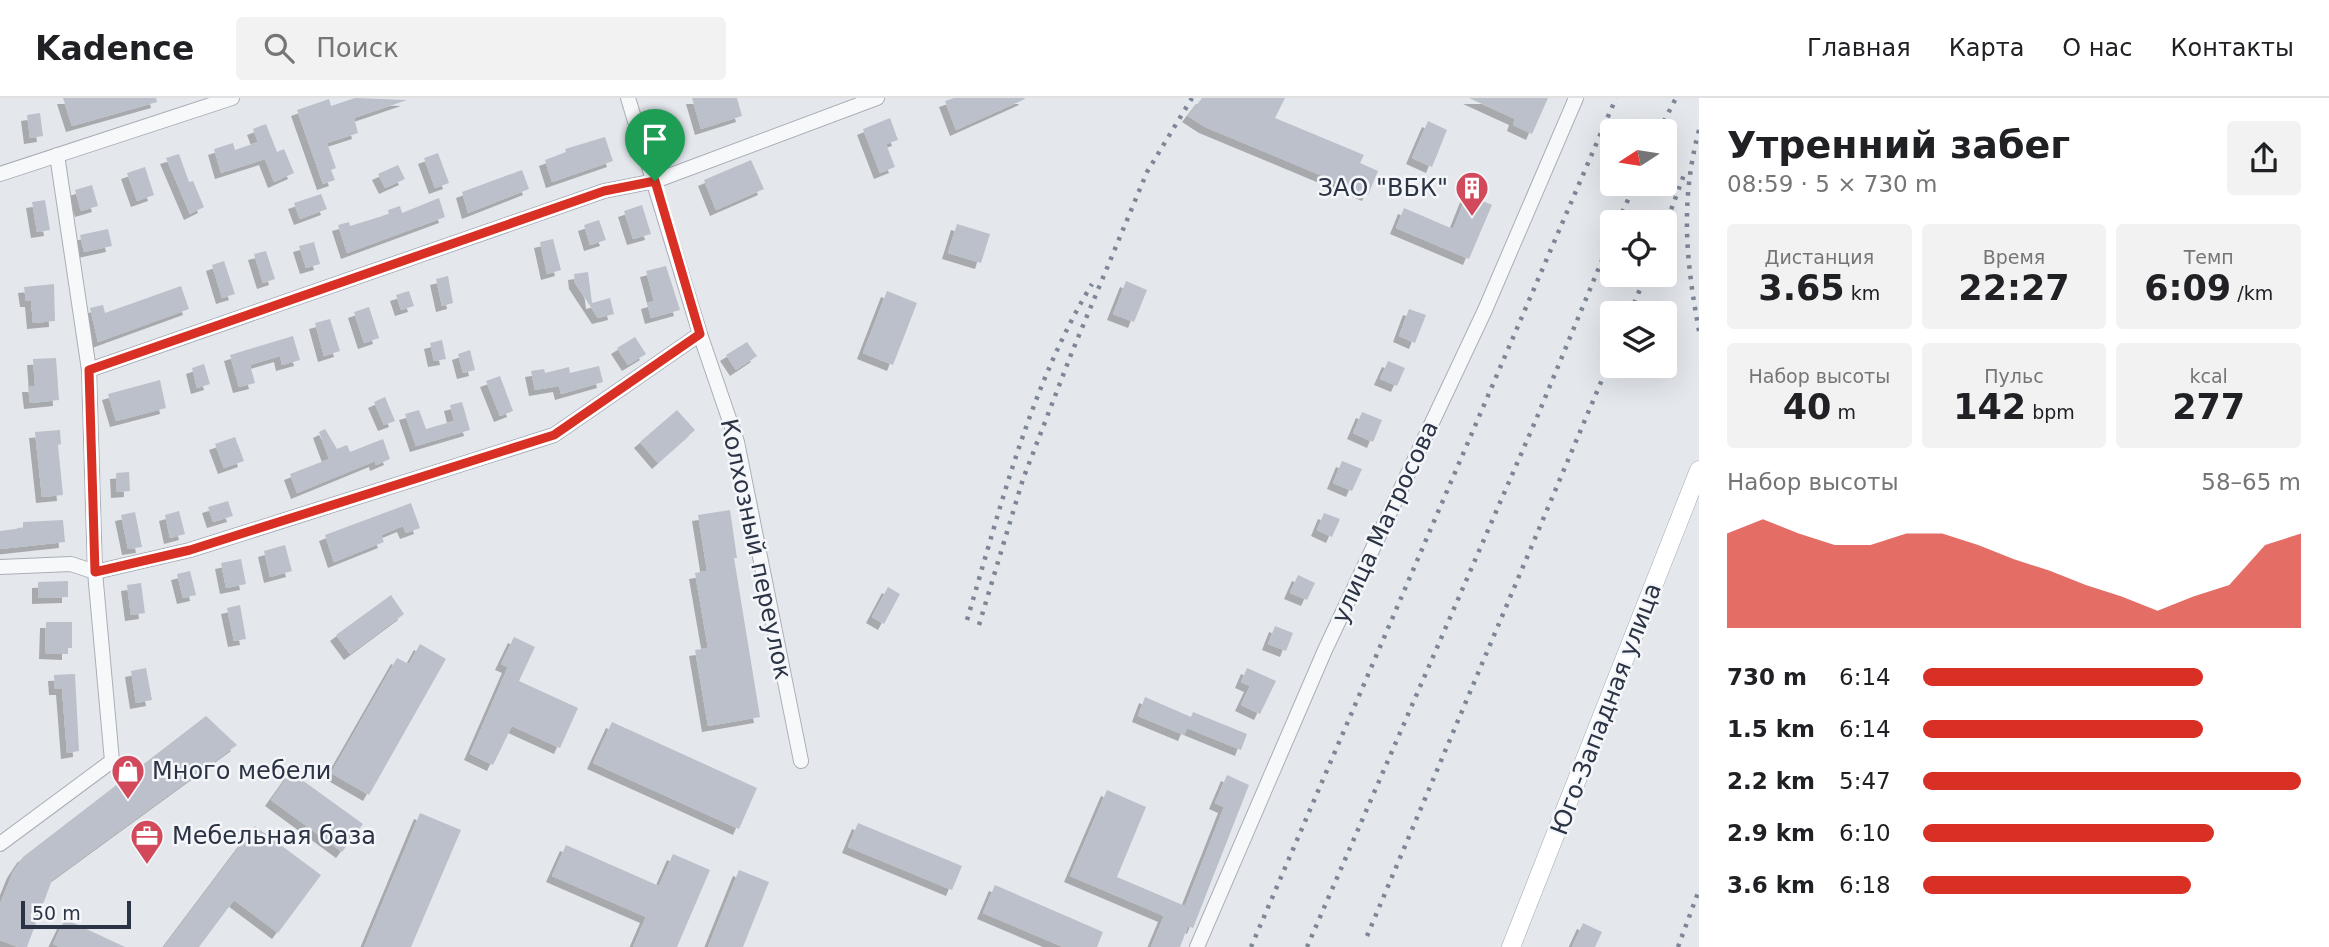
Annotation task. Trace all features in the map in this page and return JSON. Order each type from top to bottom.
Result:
[{"type":"main road","name":"Юго-Западная улица","points":[[1511,947],[1699,470]]},
{"type":"street","points":[[0,174],[232,98]]},
{"type":"street","name":"Колхозный переулок","points":[[628,98],[700,334],[737,442],[801,761]]},
{"type":"street","points":[[89,370],[604,191],[655,181],[877,98]]},
{"type":"street","name":"улица Матросова","points":[[1197,947],[1325,650],[1485,310],[1576,98]]},
{"type":"street","points":[[0,844],[111,761],[95,572],[89,370],[57,155]]},
{"type":"street","points":[[0,567],[71,564],[95,572],[190,550],[554,435],[700,334]]},
{"type":"building","points":[[63,98],[156,98],[157,102],[72,126]]},
{"type":"building","points":[[355,98],[407,100],[354,118],[358,133],[327,143],[336,168],[331,170],[335,180],[323,184],[297,110],[329,99],[331,106]]},
{"type":"building","points":[[692,98],[737,98],[742,116],[701,129]]},
{"type":"building","points":[[954,98],[1025,99],[956,130],[945,101]]},
{"type":"building","points":[[1202,98],[1285,98],[1275,118],[1364,155],[1360,163],[1378,171],[1368,195],[1205,127],[1188,116]]},
{"type":"building","points":[[1469,98],[1548,98],[1532,134],[1513,125],[1515,119]]},
{"type":"building","points":[[40,113],[43,136],[30,138],[27,115]]},
{"type":"building","points":[[666,116],[673,140],[659,143],[653,120]]},
{"type":"building","points":[[890,118],[898,140],[886,144],[895,167],[880,173],[863,129]]},
{"type":"building","points":[[1428,121],[1447,130],[1432,167],[1412,158]]},
{"type":"building","points":[[266,124],[277,152],[284,149],[294,173],[274,182],[265,159],[221,173],[214,149],[233,143],[235,150],[258,142],[253,129]]},
{"type":"building","points":[[605,137],[613,161],[552,182],[545,160],[566,152],[565,149]]},
{"type":"building","points":[[438,153],[449,183],[435,188],[424,158]]},
{"type":"building","points":[[179,154],[189,182],[193,181],[204,207],[190,214],[166,158]]},
{"type":"building","points":[[751,160],[764,189],[716,210],[704,180]]},
{"type":"building","points":[[398,165],[405,179],[385,188],[378,174]]},
{"type":"building","points":[[145,167],[154,195],[137,201],[127,173]]},
{"type":"building","points":[[522,170],[529,189],[468,213],[462,192]]},
{"type":"building","points":[[92,185],[98,206],[81,211],[75,190]]},
{"type":"building","points":[[321,194],[327,209],[300,219],[294,203]]},
{"type":"building","name":"ЗАО \"ВБК\"","points":[[1467,194],[1492,205],[1469,259],[1396,228],[1404,208],[1453,229]]},
{"type":"building","points":[[439,198],[445,217],[347,253],[338,225],[349,222],[350,226],[389,214],[388,210],[400,206],[402,213]]},
{"type":"building","points":[[45,200],[50,230],[37,232],[32,202]]},
{"type":"building","points":[[642,205],[651,234],[633,239],[624,211]]},
{"type":"building","points":[[599,220],[606,240],[590,245],[584,225]]},
{"type":"building","points":[[957,224],[990,234],[981,263],[948,253]]},
{"type":"building","points":[[108,229],[112,246],[84,252],[80,235]]},
{"type":"building","points":[[553,239],[561,270],[547,274],[540,242]]},
{"type":"building","points":[[314,242],[320,264],[306,268],[299,246]]},
{"type":"building","points":[[266,251],[275,279],[263,283],[254,254]]},
{"type":"building","points":[[224,261],[235,294],[222,298],[212,265]]},
{"type":"building","points":[[666,266],[680,310],[651,318],[647,303],[654,301],[646,271]]},
{"type":"building","points":[[588,272],[592,303],[610,298],[614,314],[598,318],[575,283],[574,274]]},
{"type":"building","points":[[448,276],[453,303],[442,306],[436,279]]},
{"type":"building","points":[[1126,281],[1147,290],[1134,322],[1113,314]]},
{"type":"building","points":[[54,284],[55,321],[33,323],[31,301],[26,301],[24,287]]},
{"type":"building","points":[[181,286],[189,309],[98,342],[90,308],[103,305],[105,313]]},
{"type":"building","points":[[409,291],[414,306],[401,310],[396,295]]},
{"type":"building","points":[[887,291],[917,303],[893,365],[863,353]]},
{"type":"building","points":[[369,307],[379,338],[364,343],[354,312]]},
{"type":"building","points":[[1409,309],[1426,315],[1415,343],[1399,336]]},
{"type":"building","points":[[330,319],[340,351],[324,356],[315,323]]},
{"type":"building","points":[[293,336],[300,360],[282,365],[280,356],[250,365],[255,383],[239,387],[230,355]]},
{"type":"building","points":[[635,337],[646,354],[628,365],[617,348]]},
{"type":"building","points":[[442,340],[446,359],[434,361],[430,343]]},
{"type":"building","points":[[747,342],[757,356],[736,370],[726,355]]},
{"type":"building","points":[[470,350],[475,370],[463,373],[458,354]]},
{"type":"building","points":[[56,358],[59,400],[30,403],[28,386],[35,386],[33,359]]},
{"type":"building","points":[[1388,361],[1405,368],[1397,386],[1380,379]]},
{"type":"building","points":[[204,364],[210,384],[197,388],[192,368]]},
{"type":"building","points":[[599,366],[603,382],[561,394],[559,386],[535,390],[531,371],[544,369],[545,373],[569,367],[570,373]]},
{"type":"building","points":[[500,376],[513,411],[500,416],[486,381]]},
{"type":"building","points":[[160,380],[166,408],[116,421],[108,394]]},
{"type":"building","points":[[385,397],[395,421],[384,425],[374,402]]},
{"type":"building","points":[[462,402],[470,430],[416,446],[405,414],[419,410],[426,429],[454,421],[450,405]]},
{"type":"building","points":[[677,410],[695,430],[658,463],[640,442]]},
{"type":"building","points":[[1362,412],[1382,420],[1373,442],[1353,433]]},
{"type":"building","points":[[325,429],[337,449],[347,445],[350,452],[383,439],[390,459],[376,465],[375,461],[297,493],[290,474],[329,459],[319,432]]},
{"type":"building","points":[[60,430],[61,444],[58,445],[63,495],[42,497],[35,432]]},
{"type":"building","points":[[235,437],[244,461],[224,468],[215,444]]},
{"type":"building","points":[[1342,461],[1362,469],[1352,491],[1333,483]]},
{"type":"building","points":[[129,472],[130,491],[117,492],[116,473]]},
{"type":"building","points":[[228,501],[233,516],[213,522],[208,507]]},
{"type":"building","points":[[411,503],[420,528],[406,533],[403,526],[381,535],[384,542],[334,562],[325,535]]},
{"type":"building","points":[[730,510],[737,558],[734,558],[760,717],[708,726],[695,650],[708,648],[695,573],[707,571],[698,515]]},
{"type":"building","points":[[179,511],[185,534],[170,538],[165,515]]},
{"type":"building","points":[[135,512],[142,547],[128,549],[121,515]]},
{"type":"building","points":[[1324,513],[1340,519],[1332,537],[1317,530]]},
{"type":"building","points":[[63,520],[65,542],[0,549],[0,531],[23,528],[23,522]]},
{"type":"building","points":[[285,545],[292,571],[270,577],[264,551]]},
{"type":"building","points":[[241,559],[246,584],[226,588],[221,563]]},
{"type":"building","points":[[190,571],[196,595],[183,598],[177,574]]},
{"type":"building","points":[[1298,575],[1315,583],[1307,600],[1290,593]]},
{"type":"building","points":[[68,581],[68,597],[38,598],[38,582]]},
{"type":"building","points":[[141,583],[145,613],[131,615],[127,585]]},
{"type":"building","points":[[888,587],[900,594],[884,624],[872,617]]},
{"type":"building","points":[[391,595],[404,614],[350,654],[336,635]]},
{"type":"building","points":[[240,605],[246,639],[234,641],[227,608]]},
{"type":"building","points":[[46,622],[72,622],[72,648],[68,648],[68,654],[45,653]]},
{"type":"building","points":[[1275,626],[1293,633],[1286,651],[1268,644]]},
{"type":"building","points":[[514,637],[535,647],[519,681],[578,708],[560,748],[512,726],[493,765],[470,754],[508,667],[501,664]]},
{"type":"building","points":[[420,644],[446,659],[369,795],[331,773],[397,658],[409,664]]},
{"type":"building","points":[[146,668],[152,700],[136,703],[131,671]]},
{"type":"building","points":[[1247,668],[1276,681],[1260,714],[1241,705],[1250,686],[1241,682]]},
{"type":"building","points":[[75,674],[79,751],[67,753],[62,689],[55,689],[54,675]]},
{"type":"building","points":[[1145,697],[1191,717],[1193,712],[1247,734],[1241,750],[1187,728],[1184,735],[1138,716]]},
{"type":"building","name":"Много мебели","points":[[206,716],[237,745],[52,880],[27,947],[18,947],[0,940],[0,904],[13,872],[23,857]]},
{"type":"building","points":[[612,722],[757,788],[739,829],[593,763]]},
{"type":"building","points":[[291,772],[363,824],[342,852],[271,800]]},
{"type":"building","points":[[1227,775],[1249,785],[1193,928],[1188,926],[1180,947],[1151,947],[1164,916],[1070,876],[1107,790],[1146,807],[1117,877],[1185,906],[1224,807],[1215,803]]},
{"type":"building","points":[[420,813],[461,830],[411,947],[364,947]]},
{"type":"building","points":[[858,823],[962,866],[952,890],[848,847]]},
{"type":"building","points":[[255,826],[321,875],[278,933],[234,900],[199,947],[164,947]]},
{"type":"building","points":[[566,845],[659,886],[673,854],[710,870],[677,947],[633,947],[646,917],[552,876]]},
{"type":"building","points":[[739,870],[769,882],[743,947],[708,947]]},
{"type":"building","points":[[995,885],[1103,932],[1097,947],[1063,947],[983,913]]},
{"type":"building","points":[[65,919],[125,947],[60,947],[53,944]]},
{"type":"building","points":[[1583,923],[1602,932],[1595,947],[1572,947]]},
{"type":"railway","points":[[979,625],[1023,479],[1072,352],[1147,172],[1192,98]]},
{"type":"railway","points":[[1251,947],[1616,98]]},
{"type":"railway","points":[[1665,119],[1676,98]]},
{"type":"railway","points":[[1699,130],[1687,207],[1688,255],[1699,331]]},
{"type":"railway","points":[[1671,210],[1685,172]]},
{"type":"railway","points":[[1623,210],[1630,196]]},
{"type":"railway","points":[[1307,947],[1535,422],[1600,265]]},
{"type":"railway","points":[[967,620],[1005,490],[1034,405],[1070,323],[1092,284]]},
{"type":"railway","points":[[1635,301],[1641,287]]},
{"type":"railway","points":[[1367,936],[1603,378]]},
{"type":"railway","points":[[1678,947],[1699,890]]},
{"type":"place","name":"ЗАО \"ВБК\"","points":[[1472,218]]},
{"type":"place","name":"Много мебели","points":[[128,801]]},
{"type":"place","name":"Мебельная база","points":[[147,866]]},
{"type":"route","points":[[655,181],[700,334],[554,435],[400,481],[190,550],[95,572],[89,370],[604,191],[655,181]]}]
